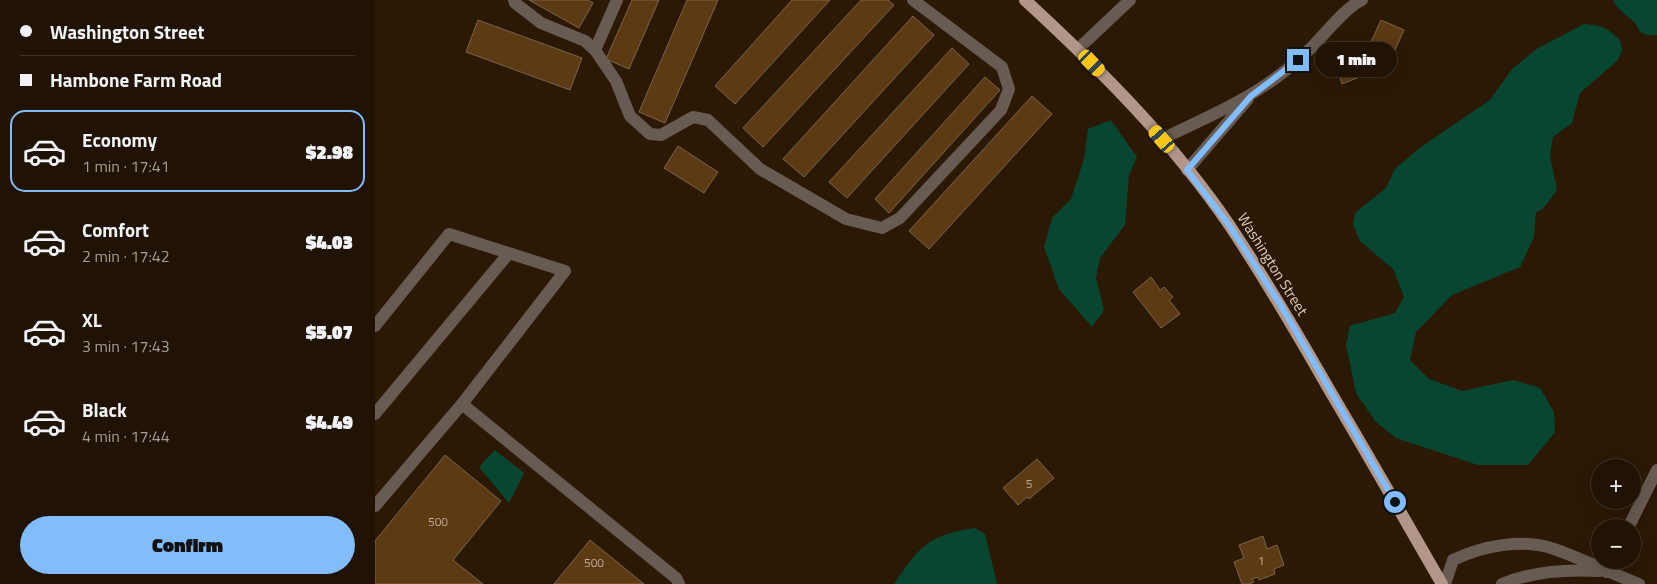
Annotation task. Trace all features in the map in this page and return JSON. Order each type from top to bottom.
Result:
[{"type":"main road","name":"Washington Street","points":[[1025,0],[1078,49],[1133,105],[1187,170],[1229,225],[1280,304],[1444,584]]},
{"type":"street","points":[[514,0],[541,23],[585,41],[595,50],[617,81],[630,116],[650,134],[661,135],[693,117],[708,120],[760,169],[846,219],[881,228],[900,218],[1001,110],[1009,89],[1002,67],[913,0]]},
{"type":"street","points":[[595,50],[617,0]]},
{"type":"street","points":[[1078,49],[1130,0]]},
{"type":"street","points":[[1162,139],[1251,96],[1286,71],[1310,50],[1342,16],[1362,0]]},
{"type":"street","points":[[1187,170],[1251,96]]},
{"type":"street","points":[[375,326],[449,234],[565,271],[462,404],[375,506]]},
{"type":"street","points":[[375,414],[509,253]]},
{"type":"street","points":[[462,404],[676,578],[679,584]]},
{"type":"street","points":[[1632,519],[1657,470]]},
{"type":"street","points":[[1444,584],[1453,560],[1469,552],[1491,547],[1537,545],[1591,560]]},
{"type":"street","points":[[1502,584],[1531,574],[1591,568]]},
{"type":"street","points":[[1614,569],[1639,584]]},
{"type":"green space","points":[[1613,0],[1657,0],[1657,35],[1647,35],[1640,32],[1636,24],[1617,7]]},
{"type":"green space","points":[[1584,24],[1604,28],[1611,32],[1620,40],[1622,51],[1617,61],[1580,93],[1572,123],[1553,137],[1550,156],[1557,190],[1543,209],[1536,212],[1534,237],[1520,267],[1452,295],[1416,332],[1410,360],[1429,379],[1462,391],[1513,380],[1540,388],[1554,412],[1555,432],[1528,465],[1478,465],[1396,438],[1376,422],[1356,393],[1346,345],[1350,326],[1395,313],[1404,297],[1393,269],[1360,241],[1353,225],[1355,213],[1386,188],[1395,169],[1418,149],[1490,100],[1512,69],[1538,48]]},
{"type":"green space","points":[[1111,120],[1137,157],[1129,175],[1125,225],[1100,258],[1096,278],[1104,310],[1092,327],[1059,289],[1044,247],[1052,218],[1071,199],[1084,159],[1088,129]]},
{"type":"green space","points":[[495,450],[524,473],[509,503],[479,467]]},
{"type":"green space","points":[[975,528],[985,534],[997,584],[894,584],[911,560],[927,544],[946,534]]},
{"type":"building","points":[[529,0],[588,0],[593,3],[579,28]]},
{"type":"building","points":[[632,0],[659,0],[629,69],[606,59]]},
{"type":"building","points":[[687,0],[718,0],[665,123],[639,112]]},
{"type":"building","points":[[792,0],[830,0],[735,104],[715,86]]},
{"type":"building","points":[[861,0],[888,0],[894,5],[763,147],[743,128]]},
{"type":"building","points":[[913,16],[934,35],[804,177],[783,159]]},
{"type":"building","points":[[478,20],[582,58],[570,90],[466,52]]},
{"type":"building","points":[[1381,20],[1404,30],[1394,52],[1390,50],[1385,67],[1342,84],[1332,57],[1375,43],[1371,42]]},
{"type":"building","points":[[952,48],[969,64],[847,198],[829,182]]},
{"type":"building","points":[[985,77],[1000,90],[889,213],[875,199]]},
{"type":"building","points":[[1032,96],[1052,114],[929,249],[909,231]]},
{"type":"building","points":[[678,146],[718,172],[704,193],[664,168]]},
{"type":"building","points":[[1151,277],[1160,290],[1164,287],[1173,297],[1169,300],[1180,314],[1161,328],[1133,292]]},
{"type":"building","points":[[445,455],[501,501],[453,560],[483,584],[375,584],[375,541]]},
{"type":"building","points":[[1037,459],[1054,478],[1029,499],[1027,497],[1018,505],[1003,488]]},
{"type":"building","points":[[1263,536],[1267,549],[1277,545],[1284,565],[1274,569],[1275,574],[1259,580],[1258,577],[1252,579],[1254,582],[1242,584],[1234,562],[1244,558],[1239,545]]},
{"type":"building","points":[[590,540],[644,584],[554,584]]},
{"type":"route","points":[[1298,60],[1251,96],[1187,170],[1229,225],[1280,304],[1395,502]]}]
